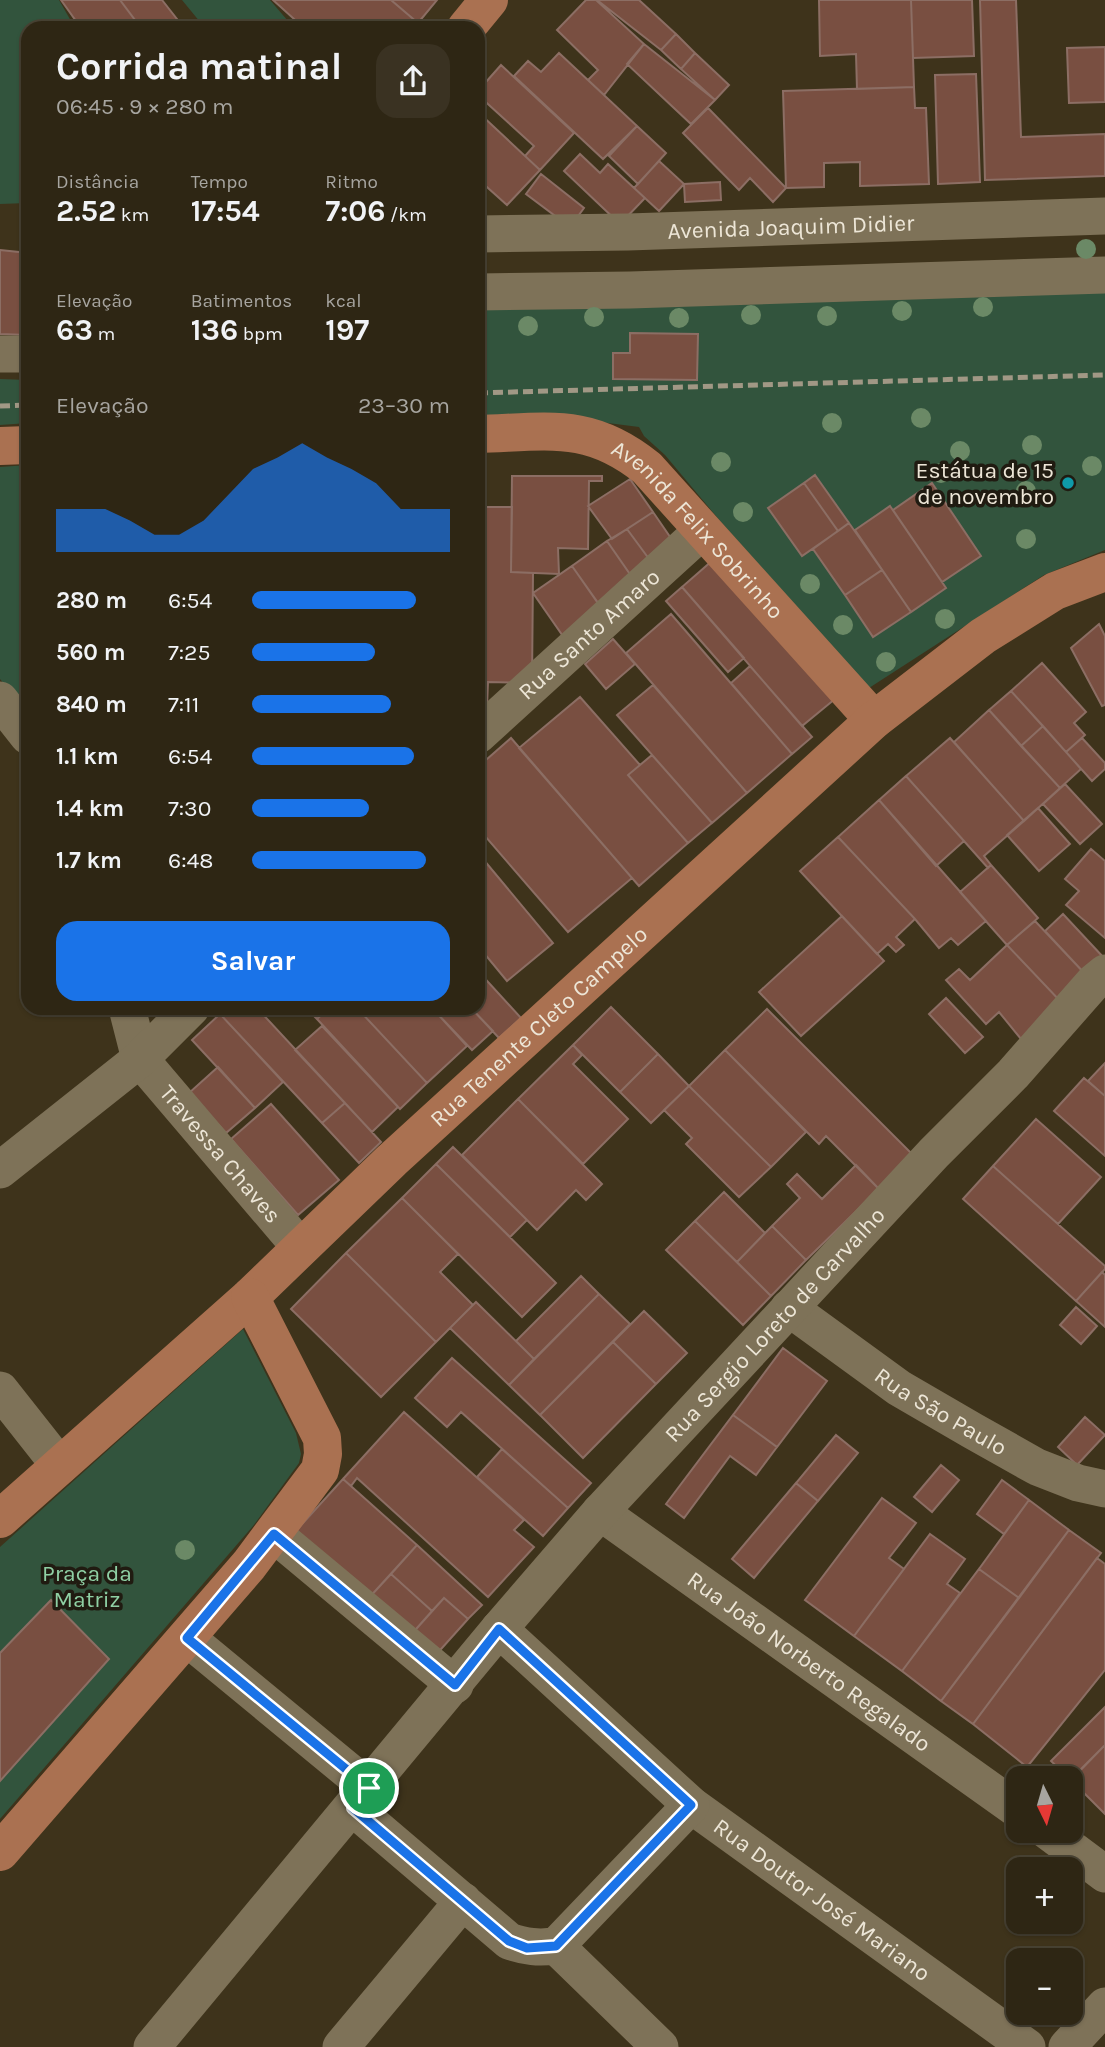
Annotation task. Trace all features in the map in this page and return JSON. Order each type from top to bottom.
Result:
[{"type":"main road","points":[[472,21],[489,0]]},
{"type":"main road","name":"Avenida Felix Sobrinho","points":[[485,434],[562,432],[589,435],[628,453],[647,468],[874,720]]},
{"type":"main road","points":[[0,446],[21,445]]},
{"type":"main road","name":"Rua Tenente Cleto Campelo","points":[[0,1519],[250,1297],[392,1160],[874,720],[983,636],[1055,591],[1105,572]]},
{"type":"main road","points":[[0,1852],[187,1638],[274,1534],[320,1470],[323,1454],[321,1438],[250,1297]]},
{"type":"street","name":"Avenida Joaquim Didier","points":[[485,234],[628,232],[1105,216]]},
{"type":"street","points":[[859,283],[862,223]]},
{"type":"street","points":[[628,232],[629,290]]},
{"type":"street","points":[[485,292],[1105,275]]},
{"type":"street","points":[[0,354],[21,354]]},
{"type":"street","name":"Rua Santo Amaro","points":[[485,729],[702,531]]},
{"type":"street","points":[[0,700],[21,727]]},
{"type":"street","name":"Rua Sergio Loreto de Carvalho","points":[[152,2047],[499,1629],[600,1512],[934,1153],[1101,983]]},
{"type":"street","points":[[129,1015],[140,1059]]},
{"type":"street","points":[[0,1170],[140,1059],[184,1015]]},
{"type":"street","name":"Travessa Chaves","points":[[140,1059],[302,1248]]},
{"type":"street","name":"Rua São Paulo","points":[[789,1308],[900,1388],[963,1425],[1037,1467],[1078,1483],[1105,1489]]},
{"type":"street","points":[[0,1390],[60,1466]]},
{"type":"street","name":"Rua João Norberto Regalado","points":[[600,1512],[1006,1802]]},
{"type":"street","points":[[274,1534],[455,1685]]},
{"type":"street","name":"Rua Doutor José Mariano","points":[[499,1629],[691,1805],[1027,2047]]},
{"type":"street","points":[[187,1638],[361,1798],[463,1901],[509,1941],[527,1948],[556,1946],[691,1805]]},
{"type":"street","points":[[1063,1843],[1105,1874]]},
{"type":"street","points":[[341,2047],[463,1901]]},
{"type":"street","points":[[556,1946],[660,2047]]},
{"type":"street","points":[[1067,2047],[1105,2006]]},
{"type":"green space","points":[[0,0],[59,0],[71,21],[21,21],[21,203],[0,204]]},
{"type":"green space","points":[[182,0],[270,0],[288,21],[199,21]]},
{"type":"green space","points":[[1105,287],[1105,550],[1044,575],[869,688],[665,455],[644,436],[639,427],[600,422],[485,426],[485,306]]},
{"type":"green space","points":[[0,379],[21,380],[21,424],[0,425]]},
{"type":"green space","points":[[21,466],[21,705],[0,679],[0,467]]},
{"type":"green space","name":"Praça da Matriz","points":[[243,1329],[296,1433],[301,1454],[299,1463],[253,1526],[0,1819],[0,1547]]},
{"type":"building","points":[[61,0],[120,0],[136,21],[76,21]]},
{"type":"building","points":[[120,0],[162,0],[178,21],[136,21]]},
{"type":"building","points":[[273,0],[391,0],[416,21],[296,21]]},
{"type":"building","points":[[391,0],[437,0],[420,21],[416,21]]},
{"type":"building","points":[[586,0],[596,0],[644,44],[604,95],[588,80],[598,70],[557,30]]},
{"type":"building","points":[[597,0],[639,0],[676,34],[661,50]]},
{"type":"building","points":[[819,0],[911,0],[914,87],[857,89],[856,54],[820,56]]},
{"type":"building","points":[[911,0],[972,0],[974,56],[913,58]]},
{"type":"building","points":[[980,0],[1016,0],[1021,137],[1105,134],[1105,176],[985,180]]},
{"type":"building","points":[[676,34],[695,53],[681,69],[661,50]]},
{"type":"building","points":[[644,44],[715,100],[691,124],[627,64]]},
{"type":"building","points":[[1105,47],[1105,102],[1069,103],[1067,48]]},
{"type":"building","points":[[559,53],[637,126],[603,159],[514,76],[528,61],[541,72]]},
{"type":"building","points":[[695,53],[729,85],[715,100],[681,69]]},
{"type":"building","points":[[501,65],[574,133],[540,170],[525,156],[534,146],[485,101],[485,83]]},
{"type":"building","points":[[976,74],[980,182],[938,184],[935,75]]},
{"type":"building","points":[[914,87],[915,108],[926,108],[929,184],[860,186],[860,162],[824,163],[824,187],[786,188],[783,91]]},
{"type":"building","points":[[708,108],[786,188],[773,202],[750,178],[739,190],[683,133]]},
{"type":"building","points":[[485,119],[540,170],[507,205],[485,185]]},
{"type":"building","points":[[637,126],[666,153],[638,184],[609,156]]},
{"type":"building","points":[[580,154],[600,173],[608,164],[645,198],[620,224],[564,171]]},
{"type":"building","points":[[659,161],[684,184],[659,211],[634,188]]},
{"type":"building","points":[[541,174],[584,208],[570,227],[526,194]]},
{"type":"building","points":[[720,182],[721,200],[685,202],[684,184]]},
{"type":"building","points":[[0,250],[21,252],[21,335],[0,334]]},
{"type":"building","points":[[630,333],[698,334],[697,380],[613,379],[613,353],[630,353]]},
{"type":"building","points":[[815,475],[849,523],[838,531],[804,483]]},
{"type":"building","points":[[512,476],[602,476],[602,481],[589,481],[588,549],[558,548],[559,574],[511,572]]},
{"type":"building","points":[[630,479],[653,512],[612,539],[588,506]]},
{"type":"building","points":[[804,483],[838,531],[802,556],[768,508]]},
{"type":"building","points":[[932,483],[981,556],[942,582],[893,510]]},
{"type":"building","points":[[890,506],[946,588],[911,612],[855,530]]},
{"type":"building","points":[[485,507],[512,507],[511,572],[533,573],[532,683],[488,682],[487,706]]},
{"type":"building","points":[[653,512],[677,547],[652,563],[627,529]]},
{"type":"building","points":[[849,523],[882,570],[845,595],[813,549]]},
{"type":"building","points":[[627,529],[652,563],[632,577],[607,541]]},
{"type":"building","points":[[607,541],[636,583],[601,607],[572,566]]},
{"type":"building","points":[[713,560],[835,699],[802,726],[682,587]]},
{"type":"building","points":[[572,566],[604,612],[565,639],[533,593]]},
{"type":"building","points":[[882,570],[911,612],[873,637],[845,595]]},
{"type":"building","points":[[682,587],[744,658],[728,672],[666,601]]},
{"type":"building","points":[[671,614],[792,754],[747,793],[626,653]]},
{"type":"building","points":[[1099,624],[1105,636],[1105,705],[1102,706],[1071,648]]},
{"type":"building","points":[[613,639],[635,664],[606,689],[585,664]]},
{"type":"building","points":[[1042,663],[1086,712],[1074,723],[1085,735],[1066,752],[1011,691]]},
{"type":"building","points":[[750,666],[812,737],[792,754],[731,683]]},
{"type":"building","points":[[653,685],[747,793],[712,823],[617,715]]},
{"type":"building","points":[[1011,691],[1043,726],[1021,746],[989,710]]},
{"type":"building","points":[[580,697],[640,765],[628,775],[688,843],[639,886],[519,748]]},
{"type":"building","points":[[989,710],[1060,788],[1024,821],[954,742]]},
{"type":"building","points":[[1043,726],[1081,769],[1060,788],[1021,746]]},
{"type":"building","points":[[511,738],[632,878],[568,932],[485,836],[485,761]]},
{"type":"building","points":[[950,738],[1024,821],[984,856],[991,865],[988,868],[906,776]]},
{"type":"building","points":[[1082,738],[1105,763],[1105,769],[1092,781],[1066,752]]},
{"type":"building","points":[[652,755],[712,823],[688,843],[628,775]]},
{"type":"building","points":[[906,776],[964,841],[936,866],[879,800]]},
{"type":"building","points":[[1065,784],[1102,824],[1080,844],[1043,804]]},
{"type":"building","points":[[879,800],[986,921],[958,945],[951,938],[939,948],[838,837]]},
{"type":"building","points":[[1038,808],[1070,844],[1039,871],[1007,835]]},
{"type":"building","points":[[838,837],[915,919],[896,937],[904,945],[896,952],[888,944],[877,954],[800,871]]},
{"type":"building","points":[[1091,849],[1105,861],[1105,938],[1066,905],[1079,891],[1065,879]]},
{"type":"building","points":[[485,861],[553,943],[507,981],[485,954]]},
{"type":"building","points":[[991,865],[1038,918],[1007,945],[960,892]]},
{"type":"building","points":[[1063,914],[1104,958],[1087,976],[1045,931]]},
{"type":"building","points":[[842,916],[884,961],[801,1036],[759,992]]},
{"type":"building","points":[[1035,921],[1087,976],[1062,1003],[1007,945]]},
{"type":"building","points":[[1007,945],[1062,1003],[1021,1039],[999,1012],[986,1024],[946,980],[959,969],[970,980]]},
{"type":"building","points":[[485,979],[521,1018],[499,1038],[478,1015],[485,1015]]},
{"type":"building","points":[[946,998],[983,1037],[965,1053],[929,1014]]},
{"type":"building","points":[[611,1007],[658,1054],[620,1092],[573,1045]]},
{"type":"building","points":[[767,1009],[913,1155],[879,1189],[826,1136],[819,1144],[725,1050]]},
{"type":"building","points":[[221,1015],[263,1015],[345,1103],[322,1123]]},
{"type":"building","points":[[221,1015],[283,1082],[255,1108],[192,1040]]},
{"type":"building","points":[[321,1015],[364,1015],[427,1083],[400,1109],[317,1019]]},
{"type":"building","points":[[364,1015],[438,1015],[467,1046],[427,1083]]},
{"type":"building","points":[[439,1015],[478,1015],[493,1031],[472,1050]]},
{"type":"building","points":[[322,1026],[398,1107],[372,1132],[295,1050]]},
{"type":"building","points":[[573,1045],[582,1055],[573,1064],[628,1119],[583,1164],[518,1099]]},
{"type":"building","points":[[725,1050],[806,1132],[771,1167],[689,1086]]},
{"type":"building","points":[[658,1054],[689,1086],[651,1123],[620,1092]]},
{"type":"building","points":[[1105,1063],[1105,1096],[1088,1081]]},
{"type":"building","points":[[218,1067],[255,1108],[226,1133],[189,1093]]},
{"type":"building","points":[[1084,1078],[1105,1096],[1105,1156],[1054,1111]]},
{"type":"building","points":[[689,1086],[771,1167],[739,1197],[686,1144],[692,1138],[664,1110]]},
{"type":"building","points":[[518,1099],[602,1184],[586,1200],[576,1190],[537,1230],[462,1155]]},
{"type":"building","points":[[345,1103],[381,1142],[359,1163],[322,1123]]},
{"type":"building","points":[[271,1104],[339,1180],[298,1215],[231,1139]]},
{"type":"building","points":[[1036,1119],[1101,1177],[1058,1224],[993,1166]]},
{"type":"building","points":[[453,1147],[527,1220],[510,1237],[436,1164]]},
{"type":"building","points":[[436,1164],[556,1283],[522,1317],[402,1198]]},
{"type":"building","points":[[856,1165],[879,1189],[806,1260],[772,1226],[800,1198],[787,1184],[797,1174],[822,1199]]},
{"type":"building","points":[[993,1166],[1105,1266],[1076,1301],[963,1199]]},
{"type":"building","points":[[724,1192],[765,1233],[737,1262],[695,1221]]},
{"type":"building","points":[[402,1198],[458,1254],[440,1272],[473,1305],[436,1342],[346,1253]]},
{"type":"building","points":[[695,1221],[771,1296],[743,1325],[666,1250]]},
{"type":"building","points":[[772,1226],[806,1260],[771,1296],[737,1262]]},
{"type":"building","points":[[346,1253],[436,1342],[381,1397],[291,1309]]},
{"type":"building","points":[[1102,1272],[1105,1275],[1105,1327],[1076,1301]]},
{"type":"building","points":[[581,1276],[599,1294],[534,1359],[516,1341]]},
{"type":"building","points":[[599,1294],[630,1324],[540,1415],[509,1385]]},
{"type":"building","points":[[476,1302],[534,1359],[509,1385],[450,1328]]},
{"type":"building","points":[[1076,1307],[1097,1326],[1081,1344],[1060,1325]]},
{"type":"building","points":[[644,1311],[687,1353],[656,1384],[613,1342]]},
{"type":"building","points":[[613,1342],[656,1384],[583,1458],[540,1415]]},
{"type":"building","points":[[783,1348],[827,1381],[777,1447],[733,1415]]},
{"type":"building","points":[[452,1358],[591,1483],[568,1508],[461,1412],[447,1427],[415,1398]]},
{"type":"building","points":[[404,1412],[524,1520],[514,1530],[534,1547],[488,1597],[357,1478],[351,1486],[343,1479]]},
{"type":"building","points":[[733,1415],[777,1447],[756,1475],[730,1456],[684,1518],[666,1504]]},
{"type":"building","points":[[1085,1417],[1105,1435],[1077,1465],[1058,1447]]},
{"type":"building","points":[[836,1435],[858,1453],[818,1501],[796,1483]]},
{"type":"building","points":[[502,1449],[568,1508],[543,1536],[477,1477]]},
{"type":"building","points":[[941,1465],[959,1480],[932,1512],[914,1497]]},
{"type":"building","points":[[343,1479],[417,1545],[367,1600],[294,1533]]},
{"type":"building","points":[[1002,1480],[1029,1500],[1004,1534],[977,1514]]},
{"type":"building","points":[[796,1483],[818,1501],[754,1578],[732,1559]]},
{"type":"building","points":[[882,1498],[916,1523],[889,1558],[904,1569],[854,1636],[805,1600]]},
{"type":"building","points":[[1029,1500],[1069,1530],[1019,1598],[979,1569]]},
{"type":"building","points":[[1069,1530],[1101,1553],[973,1724],[941,1701]]},
{"type":"building","points":[[930,1534],[965,1559],[947,1584],[960,1593],[902,1671],[854,1636]]},
{"type":"building","points":[[417,1545],[482,1605],[468,1619],[444,1598],[432,1611],[391,1574]]},
{"type":"building","points":[[1097,1558],[1105,1564],[1105,1670],[1028,1766],[973,1724]]},
{"type":"building","points":[[979,1569],[1019,1598],[941,1701],[902,1671]]},
{"type":"building","points":[[391,1574],[432,1611],[409,1637],[367,1600]]},
{"type":"building","points":[[444,1598],[468,1619],[433,1658],[409,1637]]},
{"type":"building","points":[[51,1600],[109,1659],[0,1781],[0,1653]]},
{"type":"building","points":[[1105,1707],[1105,1745],[1083,1767],[1056,1766],[1051,1761]]},
{"type":"building","points":[[1105,1745],[1105,1814],[1083,1792],[1083,1768]]},
{"type":"railway","points":[[485,393],[1105,375]]},
{"type":"railway","points":[[0,406],[21,405]]},
{"type":"place","name":"Estátua de 15 de novembro","points":[[1068,483]]},
{"type":"route","points":[[274,1534],[455,1685],[499,1629],[691,1805],[556,1946],[527,1948],[509,1941],[491,1928],[353,1808],[369,1788],[187,1638],[274,1534]]}]
